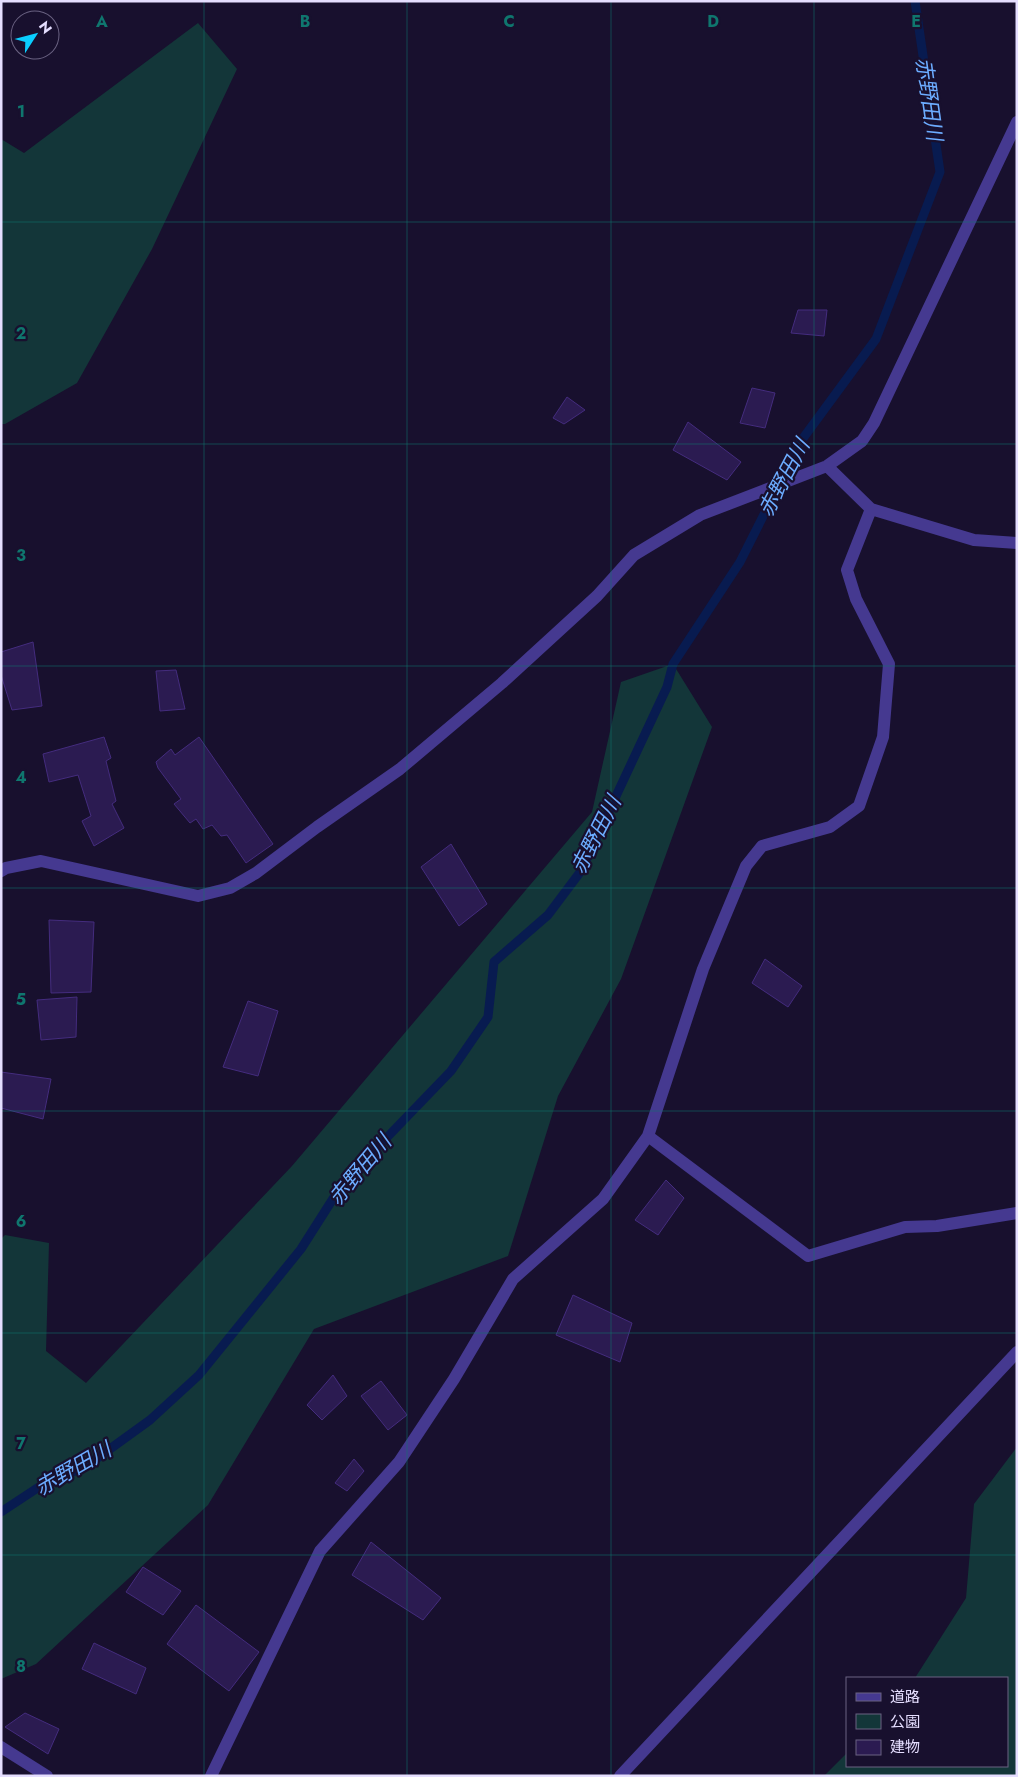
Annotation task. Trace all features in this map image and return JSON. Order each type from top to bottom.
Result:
[{"type":"street","points":[[1,870],[40,861],[198,896],[230,888],[256,873],[317,827],[400,769],[502,683],[597,596],[634,555],[700,515],[827,466],[862,441],[874,423],[1017,122]]},
{"type":"street","points":[[827,466],[871,508],[974,540],[1017,543]]},
{"type":"street","points":[[211,1776],[320,1551],[399,1462],[454,1379],[513,1279],[603,1198],[648,1136],[703,969],[746,866],[762,846],[830,827],[859,806],[883,736],[889,664],[856,599],[847,570],[871,508]]},
{"type":"street","points":[[648,1136],[808,1256],[905,1226],[937,1226],[1017,1213]]},
{"type":"street","points":[[620,1776],[1017,1352]]},
{"type":"street","points":[[1,1747],[48,1776]]},
{"type":"green space","points":[[198,23],[237,69],[152,249],[77,383],[5,424],[1,424],[1,139],[24,153]]},
{"type":"green space","points":[[673,664],[712,727],[621,979],[558,1096],[508,1256],[314,1329],[208,1505],[36,1664],[1,1679],[1,1239],[5,1235],[49,1243],[46,1351],[86,1383],[292,1166],[592,812],[621,682]]},
{"type":"green space","points":[[1017,1447],[1017,1776],[824,1776],[846,1754],[846,1767],[1008,1767],[1008,1677],[916,1677],[966,1598],[974,1504]]},
{"type":"building","points":[[798,310],[827,310],[824,336],[791,333]]},
{"type":"building","points":[[752,388],[775,393],[765,428],[740,423]]},
{"type":"building","points":[[567,397],[585,410],[564,424],[553,418]]},
{"type":"building","points":[[688,422],[741,462],[727,480],[673,450]]},
{"type":"building","points":[[33,642],[42,706],[12,710],[1,675],[1,652]]},
{"type":"building","points":[[176,670],[185,709],[160,711],[156,671]]},
{"type":"building","points":[[104,737],[111,758],[106,761],[116,801],[112,804],[124,828],[94,846],[82,821],[91,816],[78,775],[49,782],[43,754]]},
{"type":"building","points":[[199,737],[273,844],[246,863],[227,835],[221,836],[212,825],[203,829],[196,819],[190,823],[174,804],[181,799],[158,768],[156,762],[171,749],[175,755]]},
{"type":"building","points":[[451,844],[487,904],[459,926],[421,867]]},
{"type":"building","points":[[49,920],[94,922],[91,992],[51,993]]},
{"type":"building","points":[[765,959],[802,986],[788,1007],[752,983]]},
{"type":"building","points":[[77,997],[76,1037],[41,1040],[37,1000]]},
{"type":"building","points":[[248,1001],[278,1011],[258,1076],[223,1067]]},
{"type":"building","points":[[1,1072],[51,1079],[43,1119],[1,1108]]},
{"type":"building","points":[[666,1180],[684,1198],[658,1235],[635,1220]]},
{"type":"building","points":[[573,1295],[632,1323],[620,1362],[556,1335]]},
{"type":"building","points":[[333,1375],[347,1396],[322,1420],[307,1405]]},
{"type":"building","points":[[381,1381],[407,1415],[388,1430],[361,1396]]},
{"type":"building","points":[[354,1459],[364,1471],[347,1491],[335,1483]]},
{"type":"building","points":[[371,1542],[441,1598],[423,1620],[352,1575]]},
{"type":"building","points":[[143,1567],[181,1591],[163,1615],[126,1592]]},
{"type":"building","points":[[196,1605],[259,1652],[229,1691],[167,1644]]},
{"type":"building","points":[[94,1643],[146,1668],[136,1694],[82,1669]]},
{"type":"building","points":[[25,1713],[59,1729],[48,1754],[5,1727]]},
{"type":"waterway","name":"赤野田川","points":[[1,1512],[45,1483],[85,1467],[150,1420],[199,1375],[301,1249],[343,1183],[451,1071],[488,1017],[494,962],[548,915],[581,871],[667,687],[673,664],[740,562],[801,441],[876,339],[940,172],[915,1]]}]
